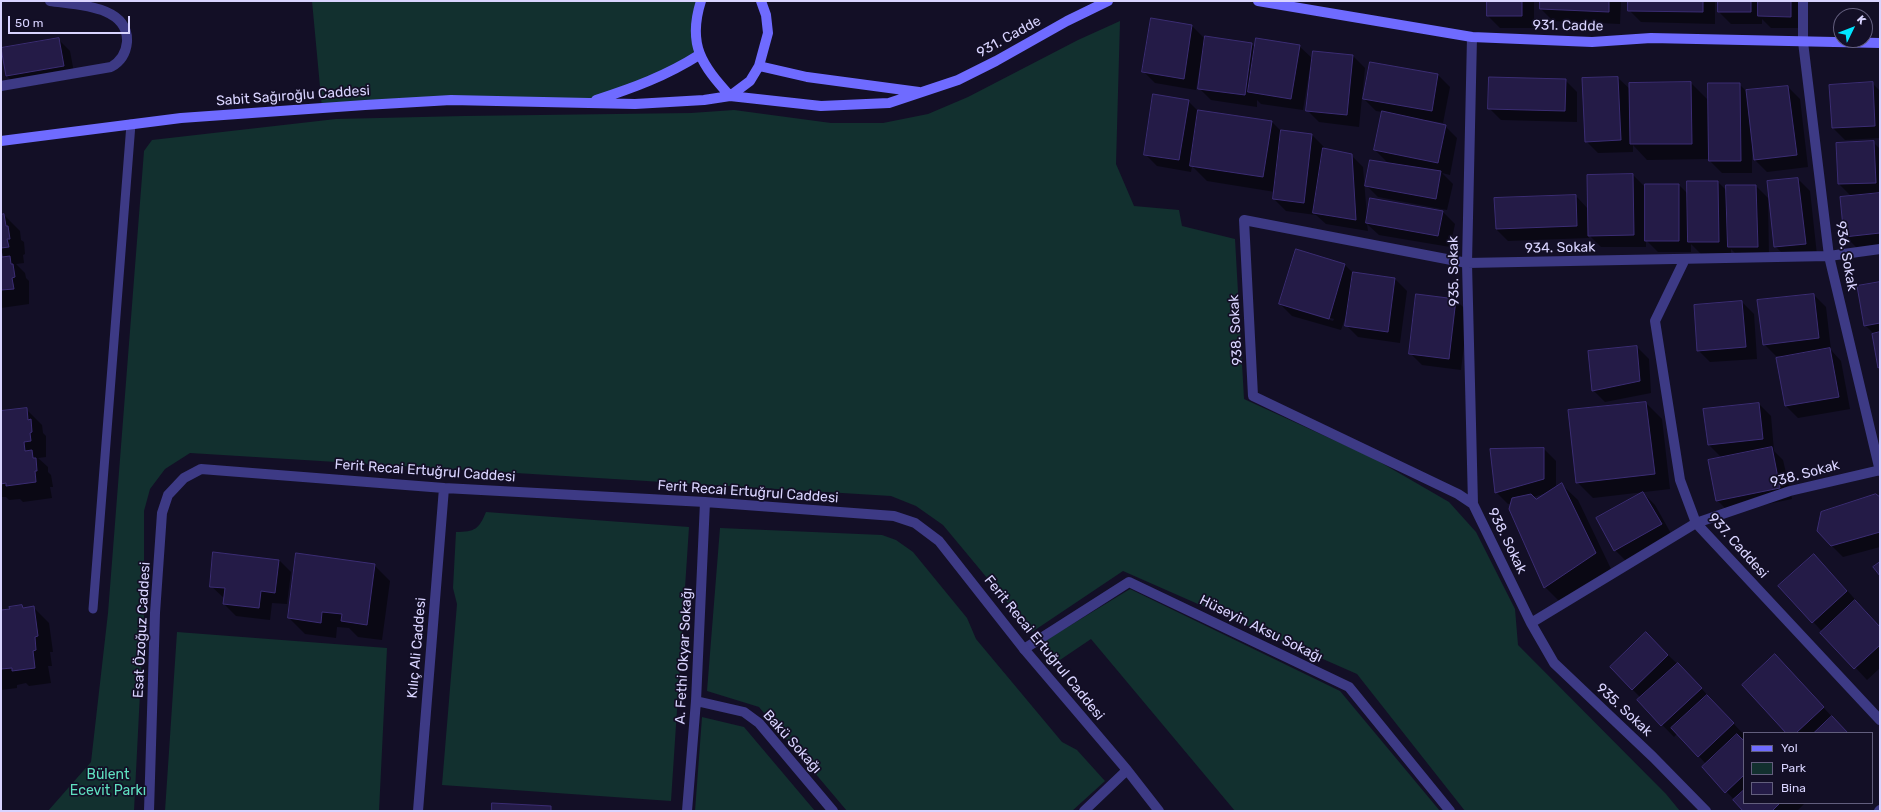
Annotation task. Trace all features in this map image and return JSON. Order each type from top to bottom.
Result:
[{"type":"main road","points":[[701,1],[696,37],[699,55],[712,76],[730,96],[750,81],[759,66],[768,33],[766,15],[761,1]]},
{"type":"main road","name":"931. Cadde","points":[[730,96],[821,106],[889,103],[958,80],[996,62],[1067,21],[1108,1]]},
{"type":"main road","name":"931. Cadde","points":[[1258,1],[1472,37],[1592,42],[1651,38],[1880,43]]},
{"type":"main road","name":"Sabit Sağıroğlu Caddesi","points":[[588,103],[649,82],[678,68],[699,55]]},
{"type":"main road","name":"931. Cadde","points":[[759,66],[807,77],[921,92]]},
{"type":"main road","name":"Sabit Sağıroğlu Caddesi","points":[[1,141],[131,124],[365,105],[435,101],[635,104],[704,100],[730,96]]},
{"type":"street","points":[[1,86],[111,67],[116,64],[124,54],[127,43],[126,32],[121,22],[112,14],[96,9],[50,1]]},
{"type":"street","name":"936. Sokak","points":[[1804,1],[1803,42],[1829,256],[1880,470]]},
{"type":"street","name":"935. Sokak","points":[[1472,37],[1467,263],[1473,504]]},
{"type":"street","name":"934. Sokak","points":[[1244,220],[1467,263],[1685,260],[1829,256],[1880,249]]},
{"type":"street","name":"938. Sokak","points":[[1244,220],[1253,396],[1458,494],[1473,504],[1532,623],[1696,523],[1790,491],[1880,470]]},
{"type":"street","name":"937. Caddesi","points":[[1685,260],[1655,321],[1680,480],[1696,523],[1880,720]]},
{"type":"street","name":"Ferit Recai Ertuğrul Caddesi","points":[[201,469],[444,488],[704,502],[894,516],[915,523],[940,541],[1024,649],[1127,770],[1159,811]]},
{"type":"street","name":"Esat Özoğuz Caddesi","points":[[150,811],[155,613],[162,513],[168,495],[184,478],[201,469]]},
{"type":"street","name":"Kılıç Ali Caddesi","points":[[418,811],[444,488]]},
{"type":"street","name":"A. Fethi Okyar Sokağı","points":[[688,811],[696,701],[704,502]]},
{"type":"street","name":"Hüseyin Aksu Sokağı","points":[[1024,649],[1129,582],[1349,687],[1450,811]]},
{"type":"street","name":"935. Sokak","points":[[1532,623],[1554,663],[1653,757],[1706,811]]},
{"type":"street","name":"Bakü Sokağı","points":[[696,701],[744,712],[759,723],[833,811]]},
{"type":"street","points":[[1084,811],[1127,770]]},
{"type":"lane","points":[[93,609],[131,124]]},
{"type":"green space","points":[[312,1],[699,1],[699,55],[588,103],[451,100],[322,108]]},
{"type":"green space","name":"Bülent Ecevit Parkı","points":[[1120,21],[1116,164],[1134,206],[1179,210],[1182,226],[1235,239],[1244,399],[1373,458],[1449,502],[1476,532],[1515,609],[1518,645],[1666,794],[1680,811],[1465,811],[1357,674],[1123,571],[1032,632],[943,525],[916,506],[891,496],[190,453],[165,469],[150,489],[144,511],[144,614],[134,811],[48,811],[91,762],[108,613],[144,151],[152,140],[336,119],[464,116],[691,113],[734,110],[831,123],[883,123],[928,114],[968,97],[1078,40]]},
{"type":"green space","points":[[486,512],[689,527],[671,801],[442,785],[457,604],[453,588],[456,532],[468,531],[476,528]]},
{"type":"green space","points":[[720,528],[882,535],[896,540],[913,552],[967,618],[976,639],[1062,742],[1077,750],[1105,781],[1072,811],[847,811],[759,707],[707,691]]},
{"type":"green space","points":[[1130,589],[1340,691],[1440,811],[1235,811],[1091,639],[1057,662],[1043,642]]},
{"type":"green space","points":[[177,632],[387,648],[379,811],[165,811]]},
{"type":"green space","points":[[702,717],[744,727],[815,811],[695,811]]},
{"type":"building","points":[[1487,1],[1522,1],[1522,16],[1487,16]]},
{"type":"building","points":[[1540,1],[1609,1],[1609,12],[1540,9]]},
{"type":"building","points":[[1628,1],[1703,1],[1703,12],[1628,11]]},
{"type":"building","points":[[1718,1],[1751,1],[1751,12],[1718,12]]},
{"type":"building","points":[[1758,1],[1791,1],[1791,17],[1758,16]]},
{"type":"building","points":[[1151,18],[1192,25],[1184,79],[1142,72]]},
{"type":"building","points":[[1205,36],[1252,43],[1245,95],[1198,89]]},
{"type":"building","points":[[59,38],[64,66],[6,76],[1,48]]},
{"type":"building","points":[[1256,38],[1300,45],[1291,99],[1248,92]]},
{"type":"building","points":[[1313,51],[1353,55],[1347,115],[1306,111]]},
{"type":"building","points":[[1370,62],[1438,74],[1432,111],[1363,99]]},
{"type":"building","points":[[1489,77],[1566,79],[1565,111],[1488,109]]},
{"type":"building","points":[[1618,77],[1621,140],[1585,142],[1582,78]]},
{"type":"building","points":[[1691,82],[1692,144],[1630,144],[1629,83]]},
{"type":"building","points":[[1873,82],[1875,126],[1832,128],[1829,85]]},
{"type":"building","points":[[1708,83],[1740,83],[1741,161],[1709,161]]},
{"type":"building","points":[[1788,86],[1797,155],[1754,160],[1746,90]]},
{"type":"building","points":[[1153,94],[1189,100],[1179,160],[1144,155]]},
{"type":"building","points":[[1198,110],[1272,121],[1263,177],[1190,166]]},
{"type":"building","points":[[1382,111],[1446,125],[1438,163],[1374,150]]},
{"type":"building","points":[[1281,130],[1312,134],[1304,203],[1273,199]]},
{"type":"building","points":[[1874,141],[1876,183],[1838,184],[1836,143]]},
{"type":"building","points":[[1323,148],[1352,154],[1356,220],[1313,213]]},
{"type":"building","points":[[1370,160],[1441,171],[1436,199],[1365,186]]},
{"type":"building","points":[[1633,174],[1634,235],[1588,236],[1587,175]]},
{"type":"building","points":[[1798,178],[1806,244],[1774,247],[1767,181]]},
{"type":"building","points":[[1687,181],[1718,181],[1719,242],[1688,242]]},
{"type":"building","points":[[1645,184],[1679,184],[1679,241],[1645,241]]},
{"type":"building","points":[[1726,185],[1756,185],[1758,247],[1728,247]]},
{"type":"building","points":[[1880,193],[1880,233],[1844,237],[1840,197]]},
{"type":"building","points":[[1576,195],[1577,226],[1496,229],[1494,198]]},
{"type":"building","points":[[1370,198],[1443,211],[1438,236],[1366,223]]},
{"type":"building","points":[[4,214],[10,239],[7,239],[9,247],[1,248],[1,215]]},
{"type":"building","points":[[1,248],[2,257],[10,256],[11,264],[13,264],[15,277],[12,278],[14,289],[1,290]]},
{"type":"building","points":[[1296,249],[1345,264],[1329,319],[1279,304]]},
{"type":"building","points":[[1353,272],[1395,278],[1388,332],[1345,326]]},
{"type":"building","points":[[1880,282],[1880,323],[1864,326],[1857,286]]},
{"type":"building","points":[[1416,294],[1456,299],[1449,359],[1409,354]]},
{"type":"building","points":[[1814,294],[1819,338],[1763,345],[1757,300]]},
{"type":"building","points":[[1742,301],[1746,347],[1697,351],[1694,305]]},
{"type":"building","points":[[1880,332],[1880,367],[1878,368],[1872,334]]},
{"type":"building","points":[[1637,346],[1640,381],[1592,391],[1588,351]]},
{"type":"building","points":[[1830,348],[1839,397],[1785,406],[1776,358]]},
{"type":"building","points":[[1646,402],[1655,474],[1576,483],[1568,410]]},
{"type":"building","points":[[1759,403],[1763,439],[1708,445],[1703,409]]},
{"type":"building","points":[[27,408],[28,420],[31,419],[32,432],[30,433],[31,441],[24,442],[25,451],[32,450],[33,458],[36,458],[36,482],[6,486],[6,483],[1,484],[1,411]]},
{"type":"building","points":[[1772,447],[1780,488],[1716,501],[1708,460]]},
{"type":"building","points":[[1544,448],[1544,479],[1495,493],[1490,449]]},
{"type":"building","points":[[1562,483],[1596,553],[1544,588],[1509,509],[1512,498],[1531,494],[1536,499]]},
{"type":"building","points":[[1643,492],[1662,524],[1614,551],[1596,518]]},
{"type":"building","points":[[1876,494],[1880,497],[1880,532],[1831,546],[1817,531],[1821,512]]},
{"type":"building","points":[[213,552],[279,560],[275,593],[261,591],[259,608],[223,604],[225,588],[210,587]]},
{"type":"building","points":[[296,553],[375,564],[367,625],[341,621],[342,614],[322,612],[321,623],[288,618]]},
{"type":"building","points":[[1814,554],[1847,591],[1812,623],[1778,586]]},
{"type":"building","points":[[1880,562],[1880,576],[1873,567]]},
{"type":"building","points":[[1855,600],[1880,627],[1880,645],[1854,669],[1820,633]]},
{"type":"building","points":[[22,605],[23,608],[34,606],[38,636],[35,637],[36,650],[33,651],[35,668],[12,671],[12,668],[1,669],[1,610]]},
{"type":"building","points":[[1646,632],[1668,655],[1632,690],[1610,667]]},
{"type":"building","points":[[1775,654],[1824,707],[1797,732],[1785,732],[1742,685]]},
{"type":"building","points":[[1678,663],[1702,688],[1661,726],[1637,700]]},
{"type":"building","points":[[1707,695],[1734,723],[1698,757],[1671,728]]},
{"type":"building","points":[[1832,716],[1847,732],[1815,732]]},
{"type":"building","points":[[1737,734],[1743,740],[1743,776],[1725,793],[1702,767]]},
{"type":"building","points":[[1743,791],[1743,804],[1779,804],[1772,811],[1743,811],[1733,800]]},
{"type":"building","points":[[492,803],[551,806],[551,811],[492,811]]}]
